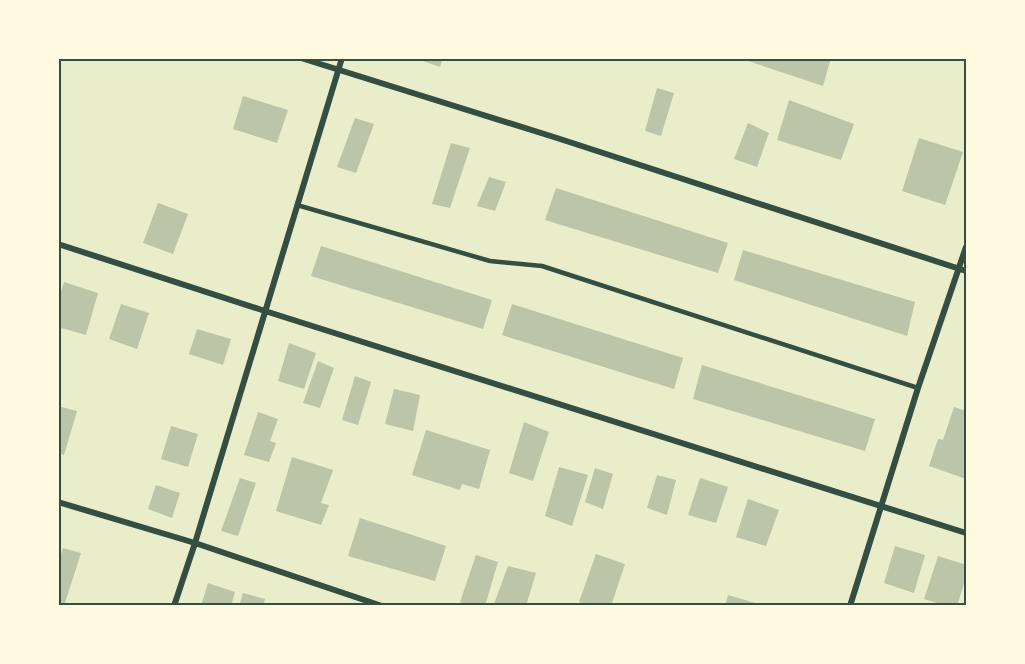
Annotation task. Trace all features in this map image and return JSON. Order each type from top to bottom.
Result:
[{"type":"street","points":[[301,58],[557,138],[963,270]]},
{"type":"street","points":[[174,606],[342,58]]},
{"type":"street","points":[[58,244],[966,533]]},
{"type":"street","points":[[850,606],[918,388],[963,270],[966,247]]},
{"type":"street","points":[[58,502],[195,543],[382,606]]},
{"type":"lane","points":[[297,205],[490,261],[542,266],[918,388]]},
{"type":"building","points":[[414,58],[443,58],[440,67]]},
{"type":"building","points":[[749,58],[831,58],[823,86],[748,61]]},
{"type":"building","points":[[657,88],[674,93],[661,136],[645,131]]},
{"type":"building","points":[[243,96],[288,110],[277,143],[233,129]]},
{"type":"building","points":[[789,100],[854,124],[841,160],[777,140]]},
{"type":"building","points":[[355,118],[374,124],[356,173],[337,167]]},
{"type":"building","points":[[748,123],[769,133],[757,167],[734,159]]},
{"type":"building","points":[[919,138],[963,152],[945,205],[902,191]]},
{"type":"building","points":[[451,143],[470,148],[450,208],[432,204]]},
{"type":"building","points":[[489,177],[506,182],[495,211],[477,206]]},
{"type":"building","points":[[556,188],[728,243],[718,273],[545,220]]},
{"type":"building","points":[[158,203],[188,214],[173,254],[143,243]]},
{"type":"building","points":[[321,246],[492,300],[483,329],[311,276]]},
{"type":"building","points":[[743,250],[915,302],[907,336],[734,280]]},
{"type":"building","points":[[64,282],[98,293],[86,335],[58,327],[58,301]]},
{"type":"building","points":[[121,304],[149,313],[137,349],[109,339]]},
{"type":"building","points":[[512,304],[683,358],[674,389],[502,335]]},
{"type":"building","points":[[197,329],[231,339],[223,365],[189,354]]},
{"type":"building","points":[[289,343],[316,353],[304,389],[278,381]]},
{"type":"building","points":[[318,361],[334,368],[320,408],[303,403]]},
{"type":"building","points":[[702,365],[875,419],[865,451],[693,399]]},
{"type":"building","points":[[355,376],[371,382],[358,425],[342,420]]},
{"type":"building","points":[[394,389],[420,395],[413,431],[385,424]]},
{"type":"building","points":[[58,406],[77,411],[64,455],[58,453]]},
{"type":"building","points":[[954,407],[966,411],[966,479],[929,466],[938,439],[943,440]]},
{"type":"building","points":[[258,412],[278,419],[270,441],[276,443],[269,462],[244,455]]},
{"type":"building","points":[[524,422],[549,432],[533,481],[509,473]]},
{"type":"building","points":[[171,426],[198,434],[188,467],[161,459]]},
{"type":"building","points":[[426,430],[490,450],[479,489],[462,484],[460,490],[412,475]]},
{"type":"building","points":[[292,457],[333,470],[321,503],[329,505],[321,525],[276,511]]},
{"type":"building","points":[[559,467],[588,475],[572,526],[545,516]]},
{"type":"building","points":[[595,468],[613,474],[603,509],[585,502]]},
{"type":"building","points":[[657,475],[676,480],[667,515],[647,508]]},
{"type":"building","points":[[240,478],[256,483],[238,536],[221,531]]},
{"type":"building","points":[[700,478],[728,487],[716,523],[688,515]]},
{"type":"building","points":[[156,485],[180,493],[172,518],[148,509]]},
{"type":"building","points":[[748,499],[779,510],[766,546],[736,537]]},
{"type":"building","points":[[360,518],[446,546],[435,581],[348,556]]},
{"type":"building","points":[[895,546],[925,555],[914,593],[884,583]]},
{"type":"building","points":[[63,548],[81,553],[64,606],[61,606],[58,605],[58,563]]},
{"type":"building","points":[[596,554],[625,564],[611,606],[589,606],[579,602]]},
{"type":"building","points":[[476,555],[498,562],[485,606],[468,606],[460,602]]},
{"type":"building","points":[[938,556],[966,565],[966,577],[957,606],[947,606],[924,599]]},
{"type":"building","points":[[508,566],[536,573],[526,606],[494,604]]},
{"type":"building","points":[[208,583],[235,592],[231,606],[201,606]]},
{"type":"building","points":[[243,593],[265,599],[263,606],[239,606]]},
{"type":"building","points":[[728,595],[762,605],[762,606],[725,606]]}]
